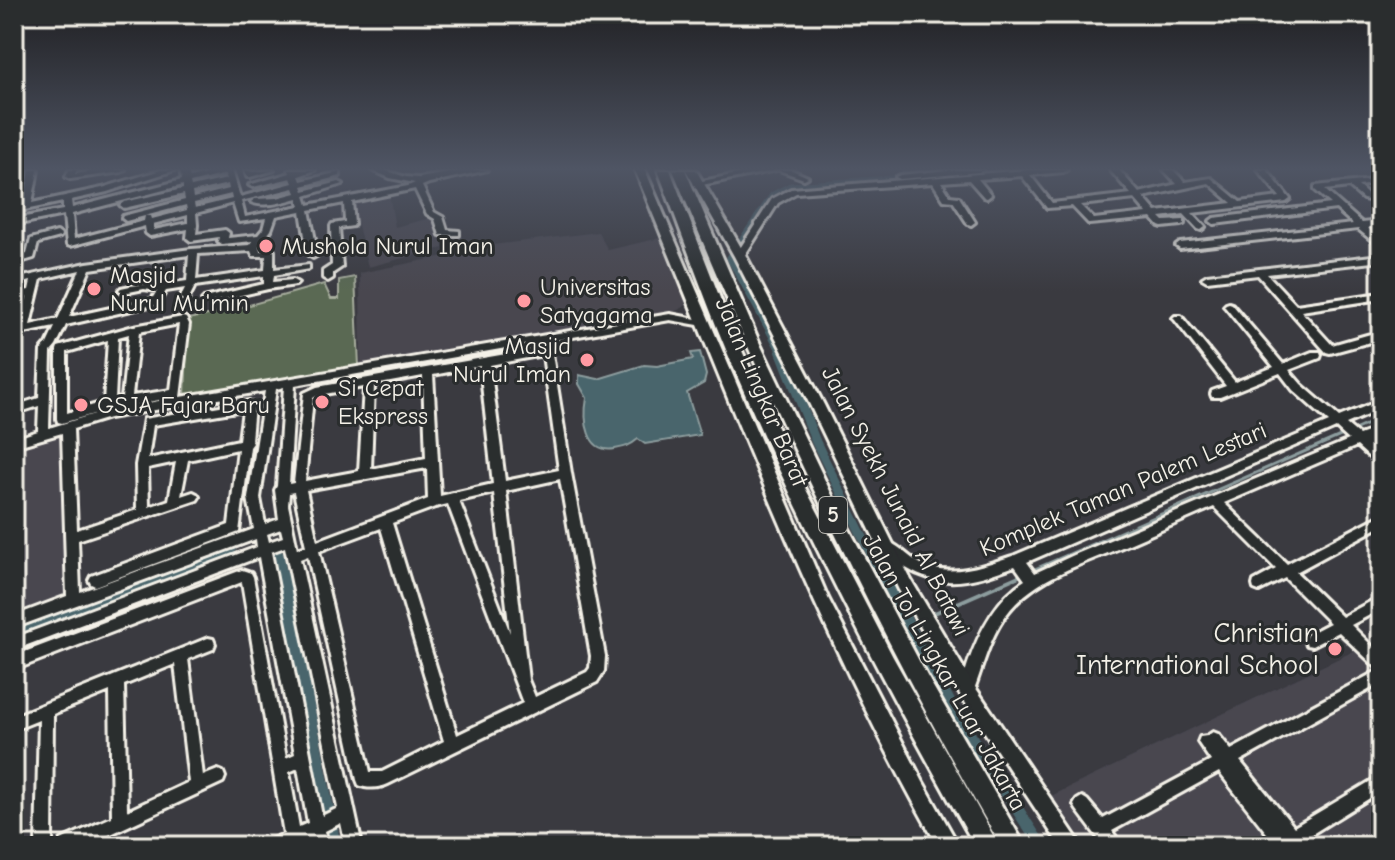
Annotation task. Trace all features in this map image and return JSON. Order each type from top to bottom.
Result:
[{"type":"highway","name":"Jalan Tol Lingkar Luar Jakarta","points":[[680,210],[733,347],[777,447],[886,668],[988,846]]},
{"type":"highway","name":"Jalan Tol Lingkar Luar Jakarta","points":[[695,210],[795,441],[907,660],[1014,846]]},
{"type":"main road","name":"Jalan Lingkar Barat","points":[[657,210],[845,652],[949,846]]},
{"type":"main road","name":"Jalan Syekh Junaid Al Batawi","points":[[713,210],[817,405],[917,606],[967,690],[1072,846]]},
{"type":"street","points":[[31,210],[33,220]]},
{"type":"street","points":[[14,221],[78,210]]},
{"type":"street","points":[[125,210],[128,240]]},
{"type":"street","points":[[143,210],[155,210]]},
{"type":"street","points":[[68,212],[70,243],[126,224],[155,210]]},
{"type":"street","points":[[191,210],[191,238],[225,233],[222,241],[258,243]]},
{"type":"street","points":[[238,210],[240,219],[290,210]]},
{"type":"street","points":[[306,210],[313,255]]},
{"type":"street","points":[[328,278],[328,271],[337,267],[335,226],[350,224],[348,210]]},
{"type":"street","points":[[430,210],[439,217],[443,233],[456,233]]},
{"type":"street","points":[[738,253],[769,210]]},
{"type":"street","points":[[963,210],[971,222]]},
{"type":"street","points":[[1081,210],[1092,222],[1194,210]]},
{"type":"street","points":[[1150,210],[1162,224],[1181,222]]},
{"type":"street","points":[[1214,221],[1302,210]]},
{"type":"street","points":[[1343,210],[1381,245]]},
{"type":"street","points":[[1186,211],[1201,227]]},
{"type":"street","points":[[147,212],[150,233],[193,225]]},
{"type":"street","points":[[268,286],[271,253],[256,254],[272,214]]},
{"type":"street","points":[[1269,214],[1289,234]]},
{"type":"street","points":[[1241,218],[1260,237]]},
{"type":"street","points":[[1180,246],[1381,224]]},
{"type":"street","points":[[14,261],[31,256],[34,241],[57,235]]},
{"type":"street","points":[[14,282],[87,266],[258,243]]},
{"type":"street","points":[[185,298],[191,285],[194,252]]},
{"type":"street","points":[[1207,278],[1381,258]]},
{"type":"street","points":[[43,433],[46,351],[87,266]]},
{"type":"street","points":[[124,290],[153,285],[163,288],[191,285],[306,267]]},
{"type":"street","points":[[1260,272],[1330,349],[1381,335]]},
{"type":"street","points":[[19,332],[29,314],[37,276]]},
{"type":"street","points":[[207,300],[293,283]]},
{"type":"street","points":[[19,332],[155,302],[163,288]]},
{"type":"street","points":[[14,296],[34,292]]},
{"type":"street","points":[[1293,309],[1381,296]]},
{"type":"street","points":[[546,345],[598,664],[592,677],[532,707],[383,779],[364,780],[299,487],[308,396],[317,391],[485,362],[546,345],[670,317],[695,301]]},
{"type":"street","points":[[1229,306],[1280,368],[1381,461]]},
{"type":"street","points":[[14,318],[29,314]]},
{"type":"street","points":[[670,317],[704,323]]},
{"type":"street","points":[[1178,318],[1232,386]]},
{"type":"street","points":[[175,398],[183,320],[64,347],[62,419],[175,398],[546,345]]},
{"type":"street","points":[[126,406],[134,329]]},
{"type":"street","points":[[110,409],[113,335]]},
{"type":"street","points":[[1216,394],[1316,355]]},
{"type":"street","points":[[485,362],[522,679]]},
{"type":"street","points":[[428,372],[434,502]]},
{"type":"street","points":[[113,377],[130,373]]},
{"type":"street","points":[[290,382],[281,490],[343,814],[354,846]]},
{"type":"street","points":[[365,474],[369,383]]},
{"type":"street","points":[[271,386],[254,498],[287,678],[319,826],[320,846]]},
{"type":"street","points":[[14,410],[43,401]]},
{"type":"street","name":"Komplek Taman Palem Lestari","points":[[884,543],[915,567],[947,577],[1026,571],[1215,501],[1348,432],[1381,404]]},
{"type":"street","points":[[14,622],[195,550],[236,526],[240,446],[250,407],[247,405],[148,422],[142,465],[143,514]]},
{"type":"street","points":[[14,443],[110,409]]},
{"type":"street","points":[[67,426],[74,600]]},
{"type":"street","name":"Komplek Taman Palem Lestari","points":[[967,690],[974,663],[1005,606],[1020,590],[1026,571],[1348,432],[1381,431]]},
{"type":"street","points":[[142,465],[261,444]]},
{"type":"street","points":[[174,503],[183,457]]},
{"type":"street","points":[[281,490],[432,462]]},
{"type":"street","points":[[293,556],[434,502],[565,473]]},
{"type":"street","points":[[72,537],[193,497]]},
{"type":"street","points":[[451,497],[532,707]]},
{"type":"street","points":[[1215,501],[1381,664]]},
{"type":"street","points":[[385,520],[453,746]]},
{"type":"street","points":[[1259,585],[1381,520]]},
{"type":"street","points":[[95,580],[286,522]]},
{"type":"street","points":[[14,644],[289,540]]},
{"type":"street","points":[[202,573],[205,590]]},
{"type":"street","points":[[14,663],[242,576],[247,577],[293,838]]},
{"type":"street","points":[[253,608],[272,601]]},
{"type":"street","points":[[1312,640],[1381,602]]},
{"type":"street","points":[[14,723],[208,644]]},
{"type":"street","points":[[181,655],[197,786]]},
{"type":"street","points":[[1102,828],[1381,676]]},
{"type":"street","points":[[266,687],[287,678]]},
{"type":"street","points":[[117,681],[120,822]]},
{"type":"street","points":[[44,846],[46,710]]},
{"type":"street","points":[[1209,741],[1288,843],[1381,782]]},
{"type":"street","points":[[281,768],[303,758]]},
{"type":"street","points":[[67,846],[218,777]]},
{"type":"street","points":[[1082,805],[1114,846]]},
{"type":"street","points":[[276,846],[343,814]]},
{"type":"shaded area","points":[[354,210],[392,210],[395,227],[438,216],[443,248],[368,267]]},
{"type":"shaded area","name":"Universitas Satyagama","points":[[598,232],[608,250],[660,238],[686,300],[684,307],[668,315],[459,352],[456,349],[442,351],[440,356],[361,370],[360,273],[470,251],[472,255],[484,254],[484,246]]},
{"type":"shaded area","points":[[62,431],[66,597],[14,616],[14,446]]},
{"type":"shaded area","points":[[1356,650],[1373,667],[1381,662],[1381,846],[1084,846],[1051,796]]},
{"type":"green space","points":[[355,277],[359,367],[185,397],[188,319],[324,284],[331,299],[339,299],[339,280]]},
{"type":"water","points":[[700,352],[706,375],[704,383],[687,393],[700,435],[645,444],[638,439],[615,449],[605,449],[592,441],[586,425],[587,398],[579,384],[579,375],[598,379],[644,365],[657,366],[693,359],[691,353]]},
{"type":"waterway","points":[[763,210],[730,258],[780,351]]},
{"type":"waterway","points":[[780,351],[816,442],[882,576]]},
{"type":"waterway","points":[[1352,431],[1381,418]]},
{"type":"waterway","points":[[1033,570],[1345,434]]},
{"type":"waterway","points":[[155,578],[232,549]]},
{"type":"waterway","points":[[279,555],[283,578]]},
{"type":"waterway","points":[[1015,578],[1022,575]]},
{"type":"waterway","points":[[14,632],[161,576]]},
{"type":"waterway","points":[[283,576],[335,846]]},
{"type":"waterway","points":[[882,576],[954,711],[1041,846]]},
{"type":"waterway","points":[[930,615],[1019,576]]},
{"type":"waterway","points":[[906,626],[920,620]]},
{"type":"place","name":"Mushola Nurul Iman","points":[[266,246]]},
{"type":"place","name":"Masjid Nurul Mu'min","points":[[94,289]]},
{"type":"place","name":"Universitas Satyagama","points":[[524,301]]},
{"type":"place","name":"Masjid Nurul Iman","points":[[587,360]]},
{"type":"place","name":"Si Cepat Ekspress","points":[[322,402]]},
{"type":"place","name":"GSJA Fajar Baru","points":[[81,405]]},
{"type":"place","name":"Christian International School","points":[[1335,649]]}]
